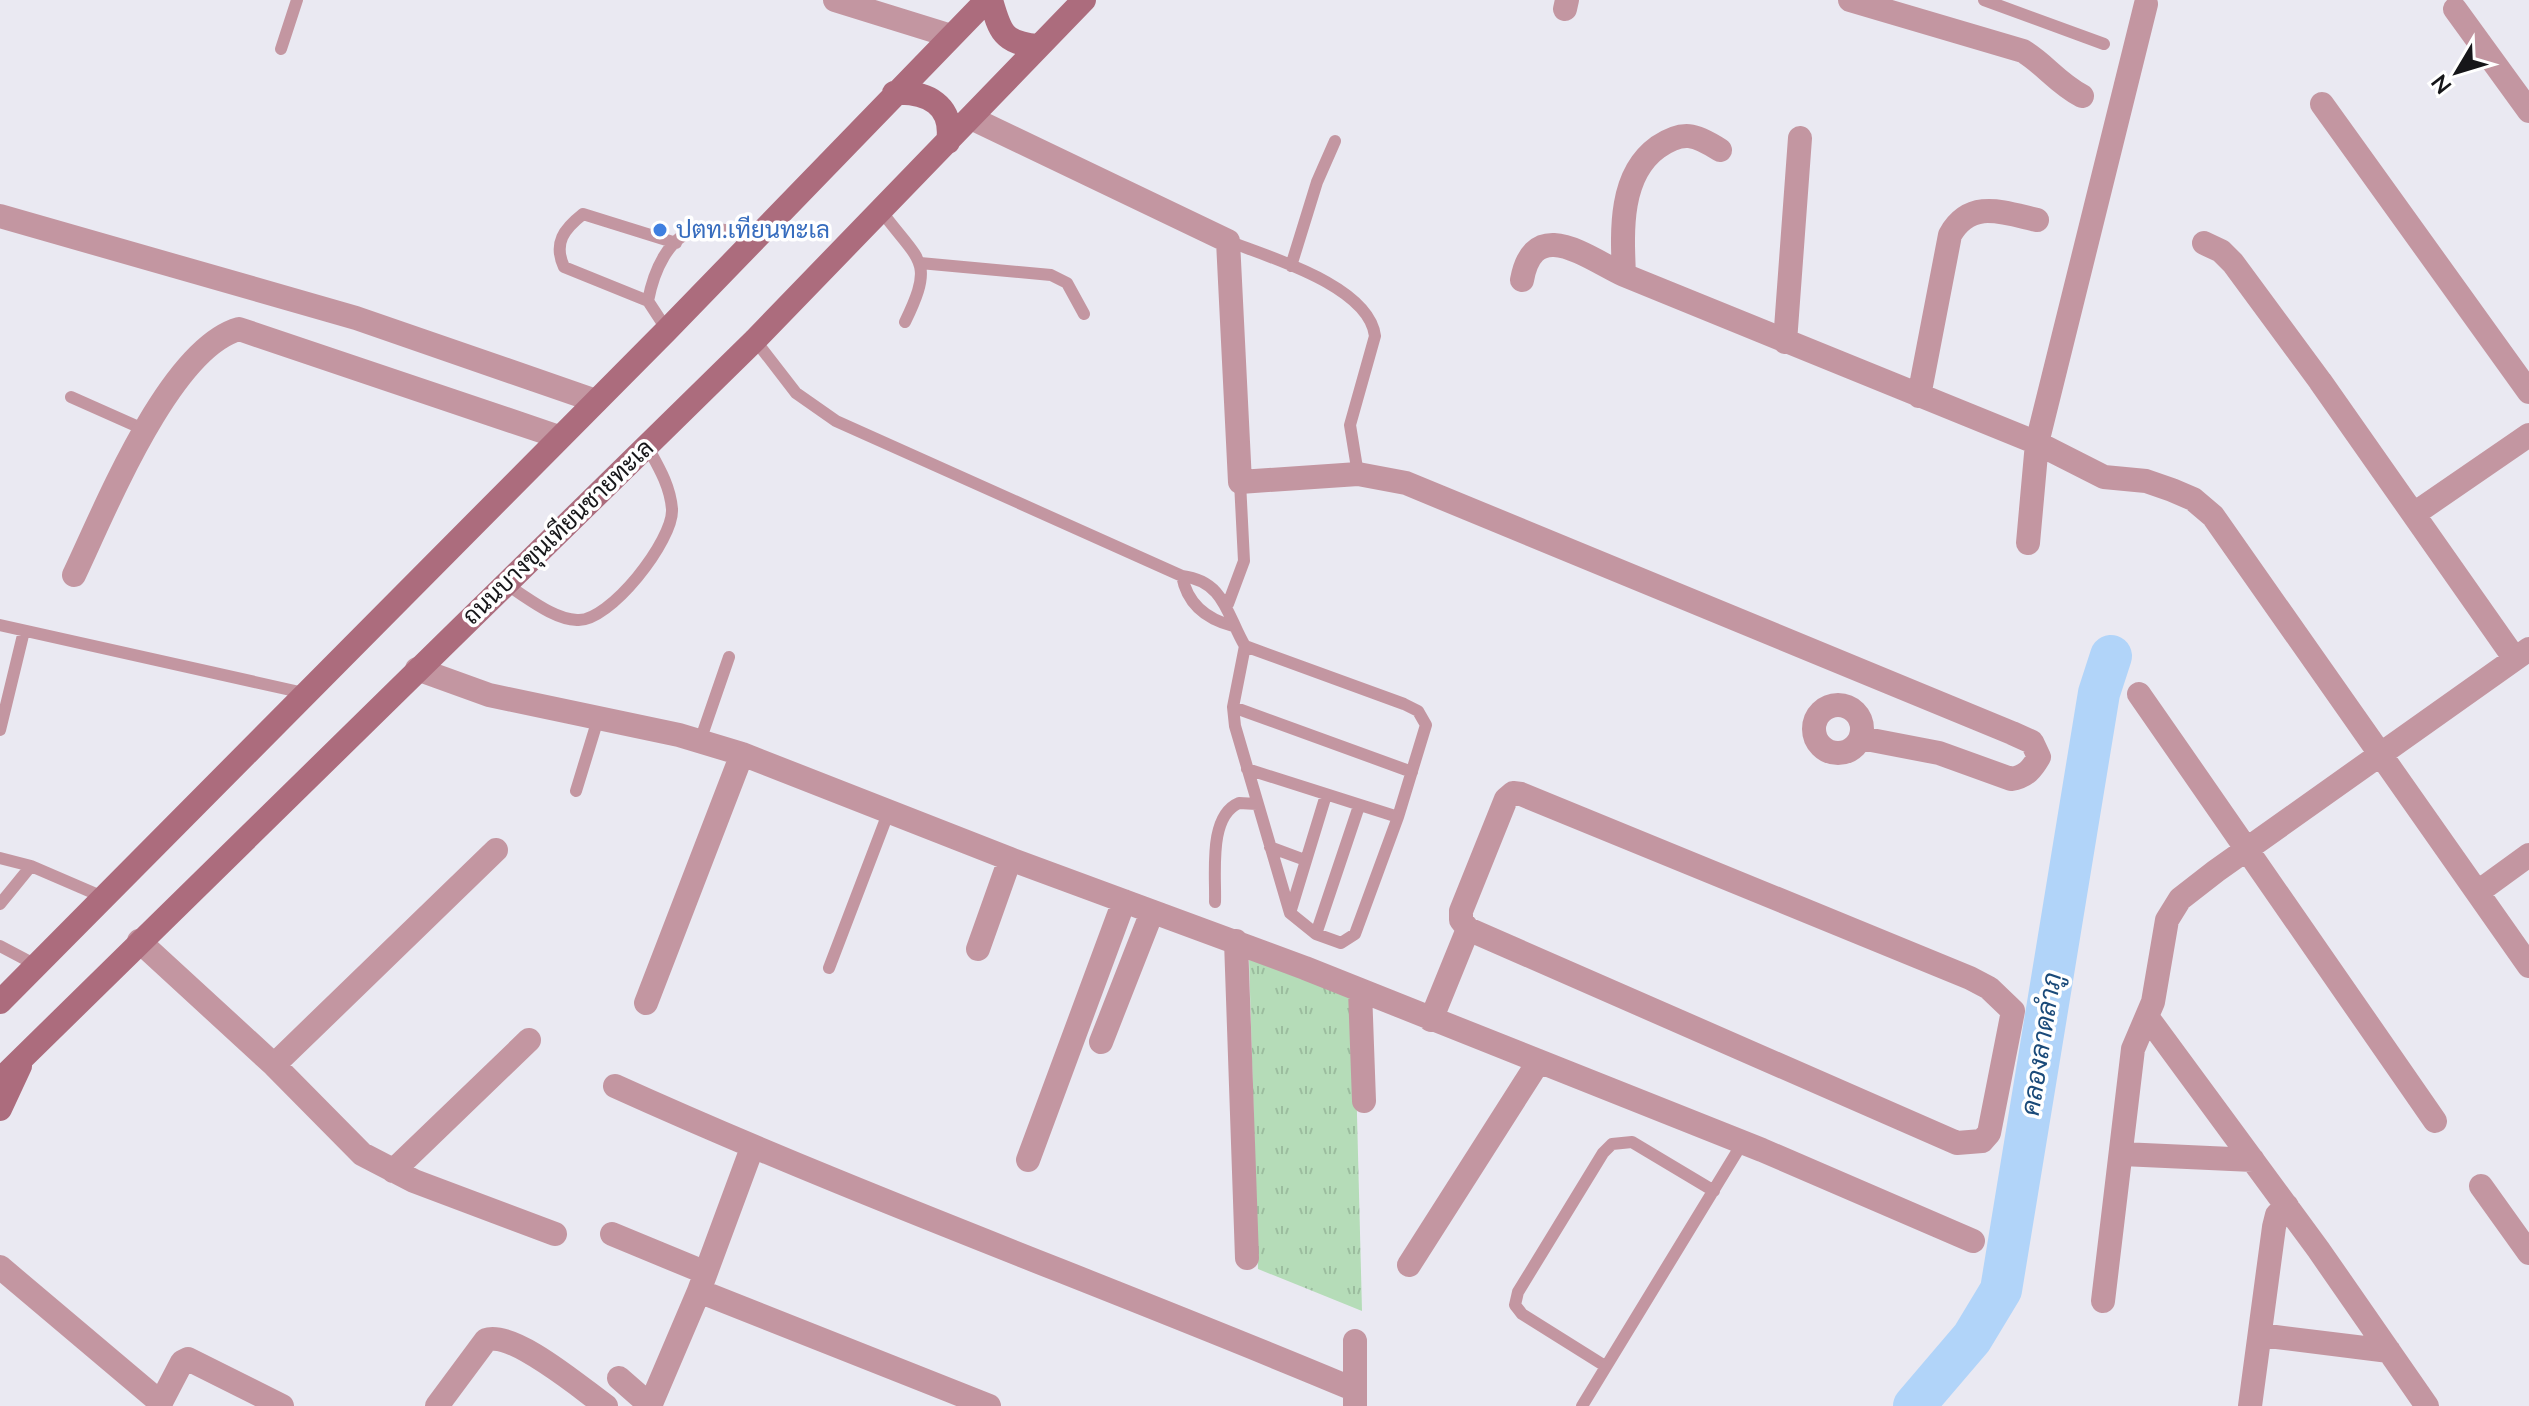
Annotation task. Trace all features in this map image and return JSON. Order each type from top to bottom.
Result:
[{"type":"main road","points":[[0,1002],[667,330],[894,93],[989,0],[997,24],[1007,38],[1017,44],[1038,46]]},
{"type":"main road","name":"ถนนบางขุนเทียนชายทะเล","points":[[0,1080],[755,340],[1084,0]]},
{"type":"main road","points":[[894,93],[916,92],[945,111],[951,125],[948,142]]},
{"type":"main road","points":[[0,1024],[32,970]]},
{"type":"main road","name":"ถนนบางขุนเทียนชายทะเล","points":[[0,1109],[24,1057]]},
{"type":"street","points":[[835,0],[951,36]]},
{"type":"street","points":[[1850,0],[2023,51],[2036,58],[2060,84],[2082,96]]},
{"type":"street","points":[[2028,543],[2037,443],[2146,4]]},
{"type":"street","points":[[2455,9],[2529,111]]},
{"type":"street","points":[[2322,104],[2529,392]]},
{"type":"street","points":[[971,118],[1228,241],[1240,482],[1358,474],[1406,483],[2012,733],[2032,742],[2039,757],[2032,769],[2021,777],[2011,779],[1939,753],[1861,738]]},
{"type":"street","points":[[1624,275],[1629,185],[1635,168],[1647,155],[1677,135],[1692,134],[1720,150]]},
{"type":"street","points":[[1785,342],[1800,138]]},
{"type":"street","points":[[1919,396],[1950,235],[1957,222],[1974,210],[1996,210],[2037,220]]},
{"type":"street","points":[[0,216],[356,318],[596,401]]},
{"type":"street","points":[[1522,280],[1526,259],[1531,253],[1540,246],[1555,243],[1785,342],[2037,443],[2104,477],[2146,481],[2193,499],[2213,516],[2529,966]]},
{"type":"street","points":[[2103,1301],[2133,1049],[2148,1018],[2162,964],[2167,920],[2173,908],[2180,899],[2245,851],[2522,654],[2414,514],[2233,263],[2221,251],[2204,243]]},
{"type":"street","points":[[74,575],[143,429],[201,351],[221,334],[239,329],[559,437]]},
{"type":"street","points":[[2414,514],[2529,435]]},
{"type":"street","points":[[417,669],[489,695],[700,741],[742,754],[1010,859],[1236,941],[1360,990],[1743,1142],[1973,1241]]},
{"type":"street","points":[[2139,694],[2435,1121]]},
{"type":"street","points":[[646,1003],[742,754]]},
{"type":"street","points":[[1513,793],[1521,794],[1856,928],[1989,988],[2013,1011],[1989,1133],[1982,1141],[1957,1143],[1468,929],[1461,920],[1461,911],[1506,799],[1513,793]]},
{"type":"street","points":[[274,1065],[496,850]]},
{"type":"street","points":[[2478,892],[2529,855]]},
{"type":"street","points":[[978,949],[1010,859]]},
{"type":"street","points":[[1028,1160],[1124,901]]},
{"type":"street","points":[[1101,1042],[1152,912]]},
{"type":"street","points":[[1431,1020],[1468,929]]},
{"type":"street","points":[[139,941],[274,1065],[362,1154],[393,1171],[555,1234]]},
{"type":"street","points":[[1236,941],[1247,1258]]},
{"type":"street","points":[[1360,990],[1364,1101]]},
{"type":"street","points":[[2148,1018],[2287,1206],[2427,1406]]},
{"type":"street","points":[[393,1171],[529,1040]]},
{"type":"street","points":[[1409,1265],[1539,1061]]},
{"type":"street","points":[[615,1086],[752,1148],[1160,1308],[1354,1398],[1355,1341]]},
{"type":"street","points":[[619,1378],[650,1406],[702,1282],[752,1148]]},
{"type":"street","points":[[2122,1154],[2253,1160]]},
{"type":"street","points":[[2481,1186],[2529,1253]]},
{"type":"street","points":[[2250,1406],[2274,1227],[2277,1215],[2287,1206]]},
{"type":"street","points":[[612,1234],[702,1282],[989,1406]]},
{"type":"street","points":[[0,1267],[160,1404],[182,1362],[188,1359],[282,1406]]},
{"type":"street","points":[[2260,1335],[2389,1351]]},
{"type":"street","points":[[437,1406],[486,1340],[495,1338],[513,1342],[606,1406]]},
{"type":"lane","points":[[281,49],[297,0]]},
{"type":"lane","points":[[1984,0],[2104,44]]},
{"type":"lane","points":[[1291,266],[1317,182],[1335,141]]},
{"type":"lane","points":[[882,212],[920,263],[924,276],[921,291],[905,322]]},
{"type":"lane","points":[[667,330],[648,301],[564,267],[558,254],[563,235],[583,214],[676,243]]},
{"type":"lane","points":[[648,301],[657,270],[676,243],[700,229],[758,234]]},
{"type":"lane","points":[[1228,241],[1327,282],[1361,307],[1373,325],[1375,336],[1350,425],[1358,474]]},
{"type":"lane","points":[[920,263],[1051,275],[1067,283],[1084,314]]},
{"type":"lane","points":[[755,340],[796,393],[836,421],[1182,576],[1199,578],[1228,604]]},
{"type":"lane","points":[[71,397],[143,429]]},
{"type":"lane","points":[[505,584],[559,616],[577,620],[595,618],[609,607],[656,554],[669,530],[673,511],[668,485],[647,446]]},
{"type":"lane","points":[[1240,482],[1244,561],[1228,604],[1233,626],[1245,646],[1418,711],[1426,725],[1398,817],[1355,934],[1341,943],[1316,934],[1290,913],[1247,769],[1233,707],[1245,646]]},
{"type":"lane","points":[[1182,576],[1185,593],[1212,620],[1233,626]]},
{"type":"lane","points":[[0,625],[304,693]]},
{"type":"lane","points":[[0,730],[24,631]]},
{"type":"lane","points":[[700,741],[729,657]]},
{"type":"lane","points":[[1233,707],[1412,772]]},
{"type":"lane","points":[[576,791],[598,719]]},
{"type":"lane","points":[[1247,769],[1398,817]]},
{"type":"lane","points":[[1290,913],[1326,795]]},
{"type":"lane","points":[[1215,902],[1218,831],[1225,813],[1239,803],[1257,804]]},
{"type":"lane","points":[[1316,934],[1359,806]]},
{"type":"lane","points":[[829,968],[889,811]]},
{"type":"lane","points":[[1270,847],[1305,860]]},
{"type":"lane","points":[[0,858],[31,866],[103,897]]},
{"type":"lane","points":[[0,904],[31,866]]},
{"type":"lane","points":[[0,946],[32,970]]},
{"type":"lane","points":[[1605,1366],[1522,1314],[1515,1305],[1518,1292],[1603,1153],[1612,1144],[1632,1142],[1714,1191]]},
{"type":"lane","points":[[1582,1406],[1743,1142]]},
{"type":"green space","points":[[1249,957],[1354,997],[1362,1311],[1258,1269]]},
{"type":"waterway","name":"คลองลาดลำภู","points":[[1914,1406],[1972,1338],[2001,1290],[2099,693],[2111,656]]},
{"type":"place","name":"ปตท.เทียนทะเล","points":[[660,230]]}]
